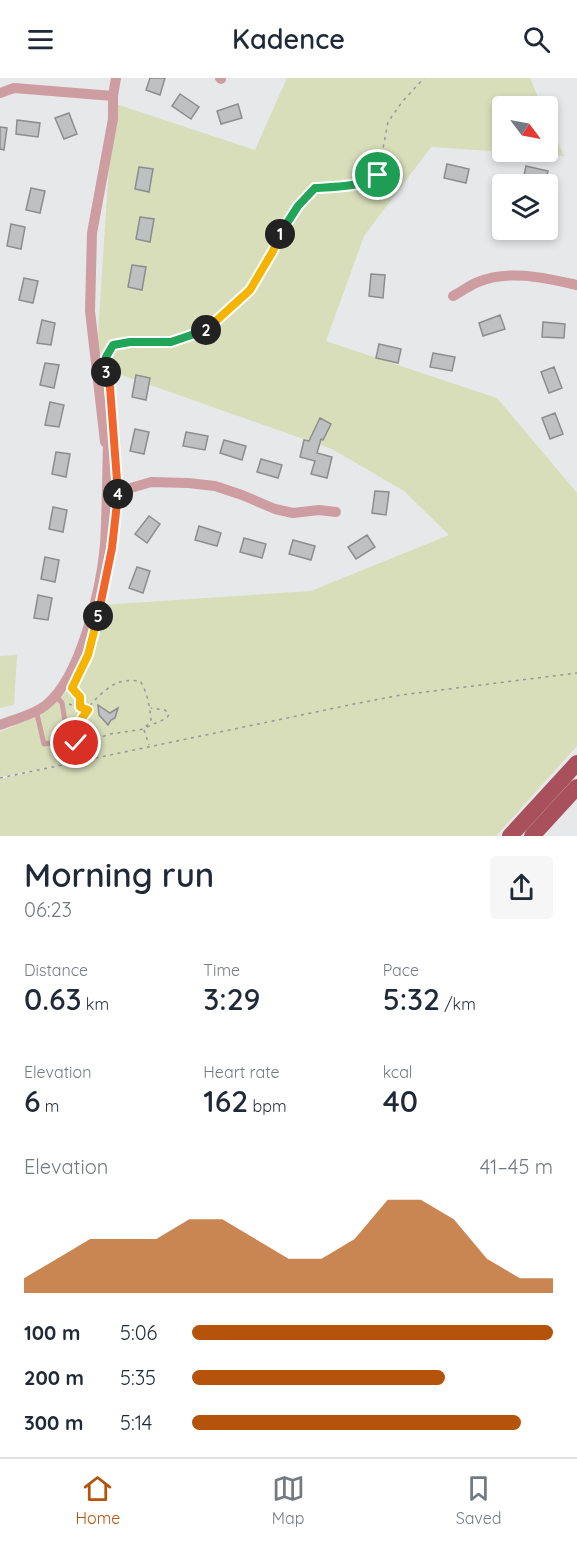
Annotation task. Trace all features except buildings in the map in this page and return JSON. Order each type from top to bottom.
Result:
[{"type":"highway","points":[[510,836],[577,763]]},
{"type":"highway","points":[[532,836],[577,787]]},
{"type":"street","points":[[0,725],[44,707],[57,698],[73,671],[84,644],[94,606],[105,547],[108,444],[105,442],[90,311],[92,233],[111,131],[113,96],[117,78]]},
{"type":"street","points":[[0,93],[14,88],[113,96]]},
{"type":"street","points":[[453,296],[479,282],[504,276],[533,276],[577,285]]},
{"type":"street","points":[[107,488],[124,490],[152,482],[188,483],[215,486],[293,513],[319,510],[336,512]]},
{"type":"lane","points":[[36,710],[44,744],[68,740],[62,703],[57,698]]},
{"type":"path","points":[[106,364],[106,357],[113,345],[130,342],[171,342],[207,330],[250,290],[273,251],[278,236],[298,206],[315,188],[373,180],[378,175],[388,122],[402,102],[424,78]]},
{"type":"path","points":[[106,372],[110,387],[112,419]]},
{"type":"path","points":[[0,778],[149,745],[401,695],[577,673]]},
{"type":"path","points":[[90,740],[81,728],[82,718],[115,683],[133,680],[142,683],[150,708],[151,720],[144,729]]},
{"type":"path","points":[[57,698],[72,688],[80,697],[80,707],[74,714]]},
{"type":"path","points":[[72,704],[88,710]]},
{"type":"path","points":[[76,743],[110,734],[144,729],[167,718],[169,714],[165,710],[150,708]]},
{"type":"path","points":[[144,729],[149,745]]},
{"type":"green space","points":[[287,78],[530,78],[538,96],[492,96],[492,151],[431,147],[364,236],[326,341],[497,398],[577,493],[577,746],[496,836],[0,836],[0,779],[60,765],[0,777],[0,732],[27,720],[72,688],[88,655],[101,605],[311,591],[449,535],[404,491],[332,449],[96,366],[113,103],[255,150]]},
{"type":"green space","points":[[558,142],[564,156],[558,156]]},
{"type":"green space","points":[[17,655],[14,705],[0,708],[0,656]]},
{"type":"route","points":[[76,743],[90,740],[81,728],[82,718],[88,710],[80,707],[80,697],[72,688],[88,655],[101,605],[112,548],[119,489],[106,357],[113,345],[130,342],[171,342],[207,330],[250,290],[273,251],[278,236],[298,206],[315,188],[373,180],[378,175]]}]
